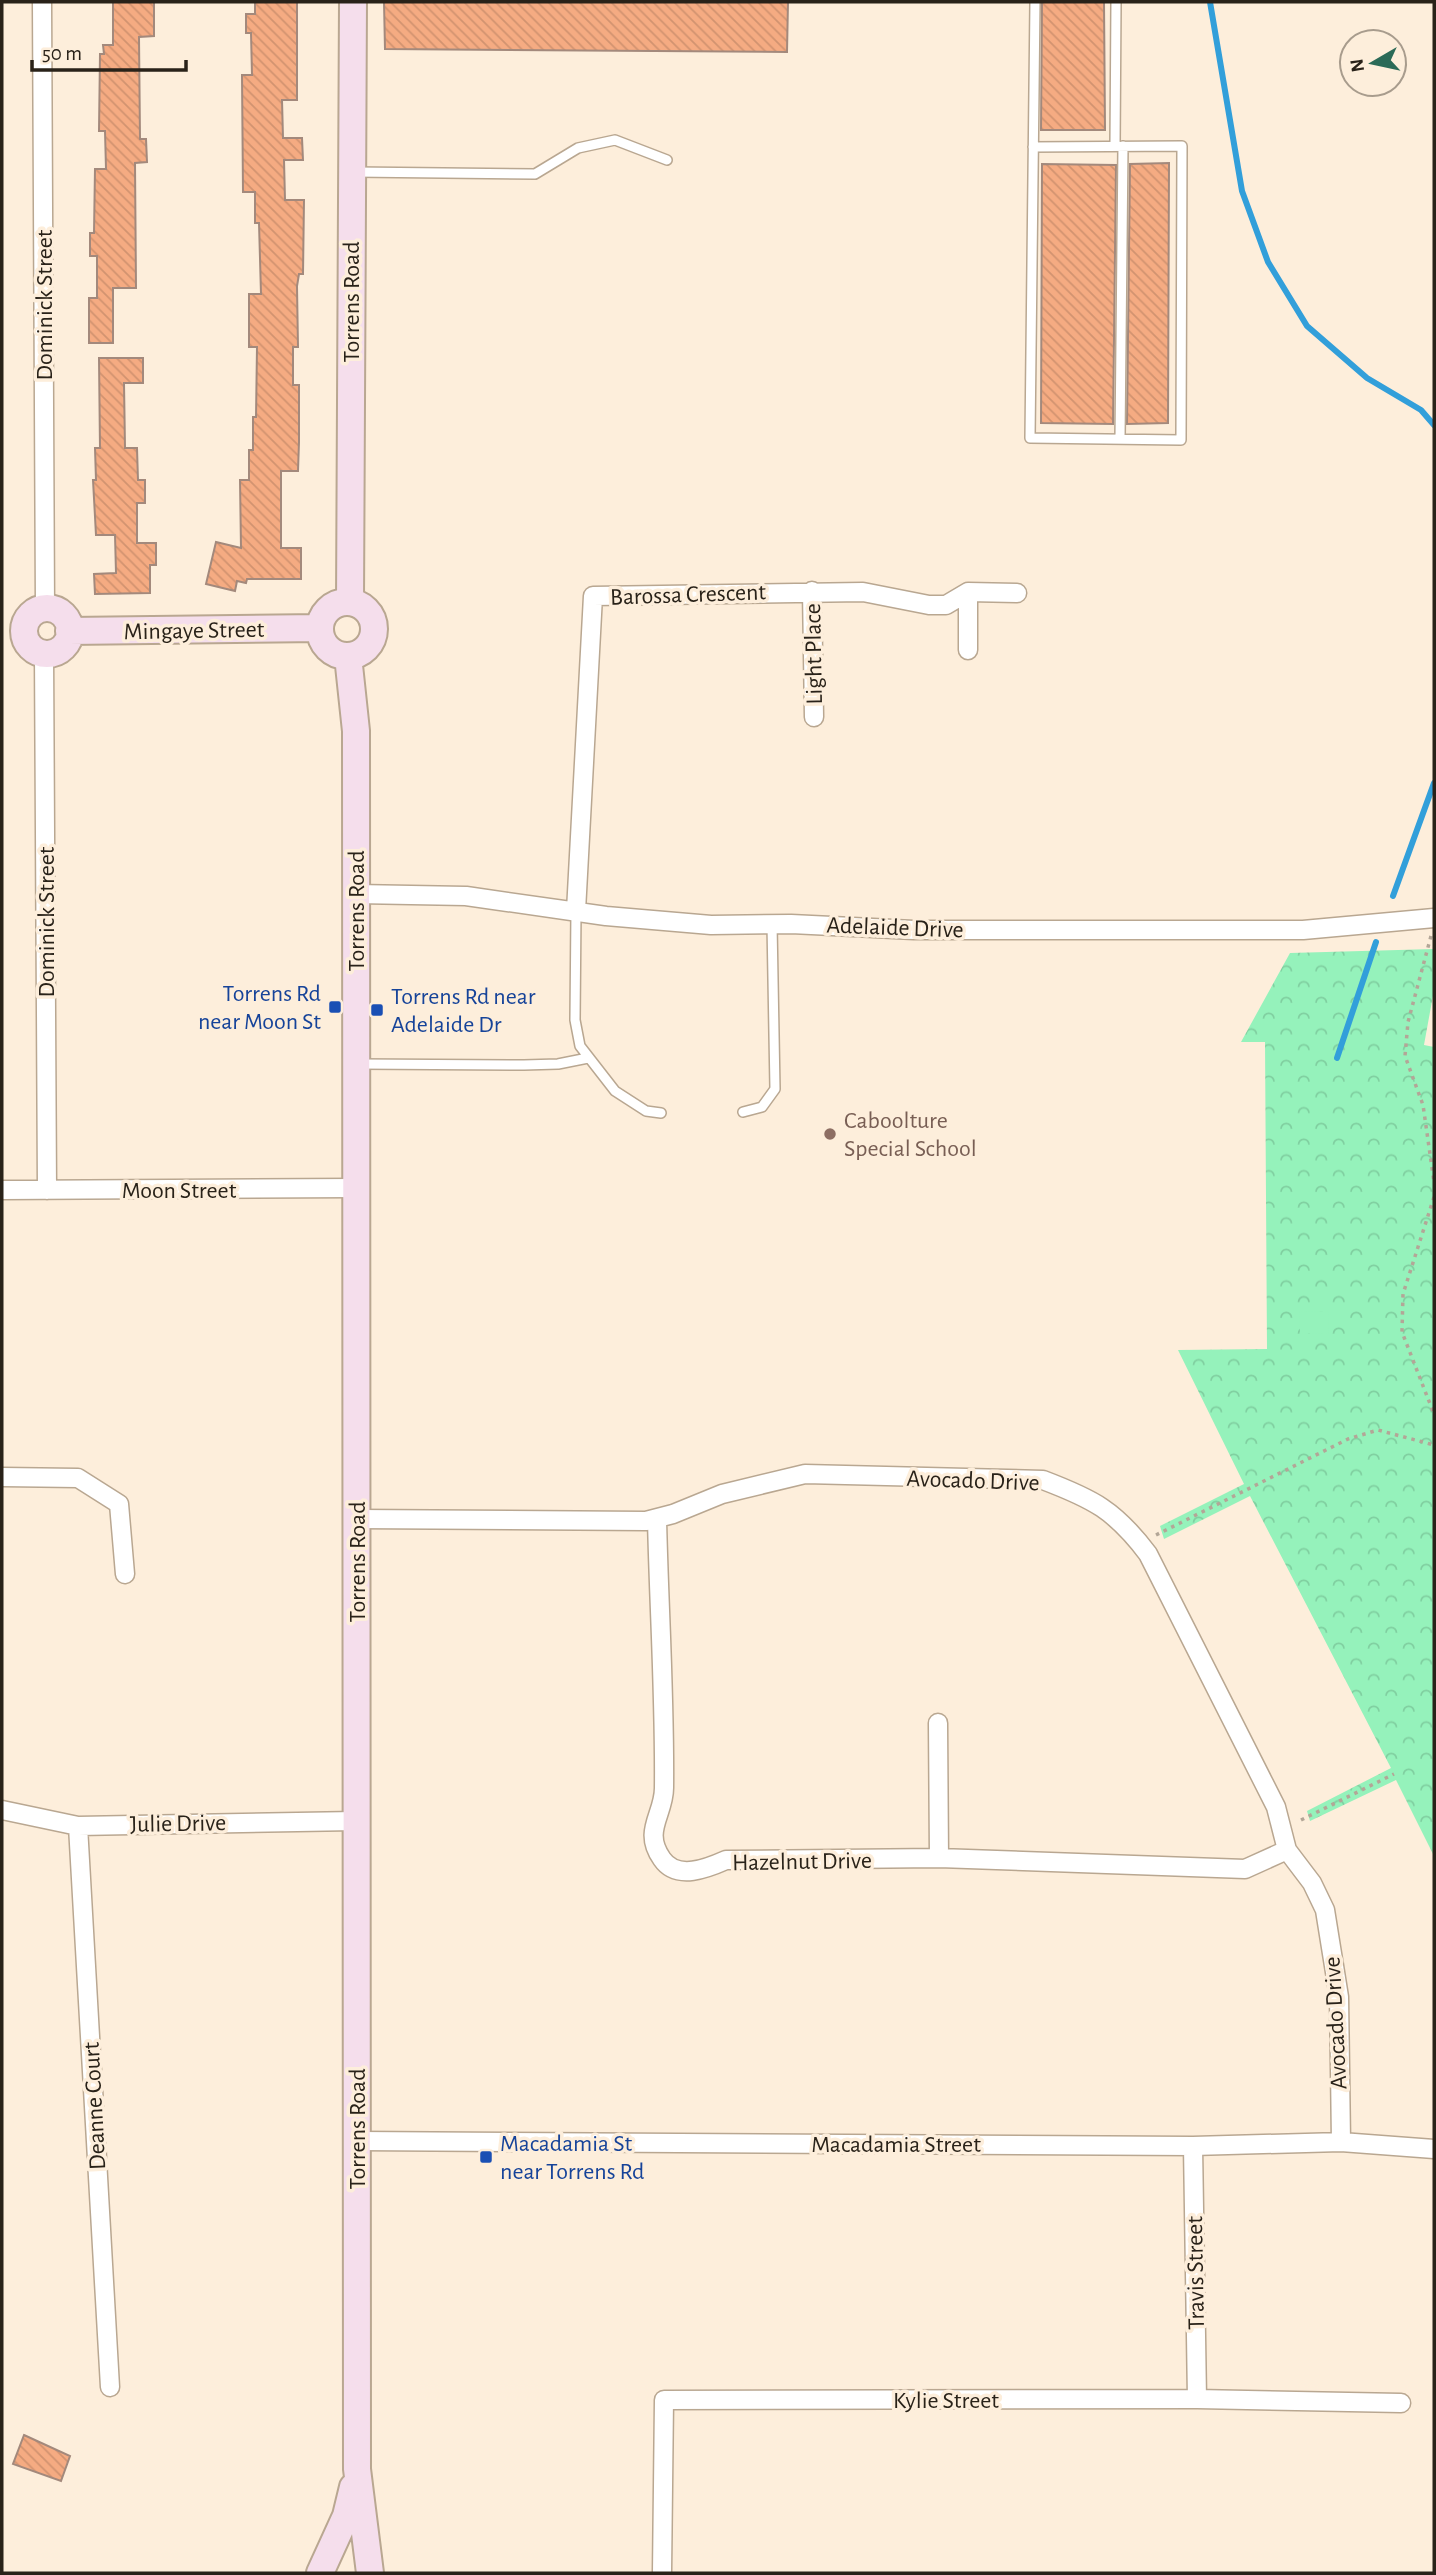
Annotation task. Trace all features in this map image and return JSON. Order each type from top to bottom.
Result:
[{"type":"main road","name":"Torrens Road","points":[[350,602],[353,2]]},
{"type":"main road","points":[[350,602],[366,610],[374,626],[373,635],[364,650],[348,656],[332,652],[325,645],[320,628],[326,611],[333,606],[350,602]]},
{"type":"main road","points":[[45,608],[62,615],[69,632],[62,648],[44,654],[31,648],[13,631],[31,614],[45,608]]},
{"type":"main road","name":"Mingaye Street","points":[[69,632],[320,628]]},
{"type":"main road","name":"Torrens Road","points":[[348,656],[356,731],[357,2469],[370,2573]]},
{"type":"main road","name":"Torrens Road","points":[[320,2573],[346,2516],[357,2469]]},
{"type":"street","name":"Dominick Street","points":[[42,2],[45,608]]},
{"type":"street","name":"Light Place","points":[[812,591],[814,717]]},
{"type":"street","name":"Barossa Crescent","points":[[576,911],[593,596],[863,592],[929,605],[946,605],[968,592],[1017,593]]},
{"type":"street","points":[[968,592],[968,650]]},
{"type":"street","name":"Dominick Street","points":[[44,654],[47,1190]]},
{"type":"street","name":"Adelaide Drive","points":[[356,894],[466,896],[711,925],[772,924],[914,930],[1303,930],[1433,924]]},
{"type":"street","name":"Moon Street","points":[[2,1191],[355,1188]]},
{"type":"street","name":"Avocado Drive","points":[[357,1519],[657,1519],[722,1494],[805,1474],[1043,1480],[1079,1494],[1126,1524],[1148,1554],[1276,1807],[1287,1850],[1312,1883],[1325,1910],[1339,1997],[1341,2142]]},
{"type":"street","points":[[2,1477],[78,1478],[119,1503],[125,1573]]},
{"type":"street","name":"Hazelnut Drive","points":[[657,1519],[661,1650],[665,1681],[664,1795],[653,1823],[656,1848],[664,1862],[679,1869],[698,1872],[726,1860],[939,1858],[1245,1869],[1287,1850]]},
{"type":"street","points":[[938,1723],[939,1858]]},
{"type":"street","name":"Julie Drive","points":[[2,1810],[78,1826],[355,1821]]},
{"type":"street","name":"Deanne Court","points":[[78,1826],[110,2387]]},
{"type":"street","name":"Macadamia Street","points":[[357,2141],[1193,2146],[1341,2142],[1434,2149]]},
{"type":"street","name":"Travis Street","points":[[1193,2146],[1197,2399]]},
{"type":"street","name":"Kylie Street","points":[[662,2573],[664,2400],[1197,2399],[1401,2403]]},
{"type":"lane","points":[[1033,147],[1182,146],[1181,440],[1030,438],[1033,147],[1035,2]]},
{"type":"lane","points":[[1116,2],[1120,439]]},
{"type":"lane","points":[[352,172],[535,174],[578,148],[615,139],[667,160]]},
{"type":"lane","points":[[576,911],[575,1020],[580,1046],[615,1091],[646,1111],[661,1113]]},
{"type":"lane","points":[[743,1112],[762,1107],[775,1089],[772,924]]},
{"type":"lane","points":[[357,1063],[524,1065],[558,1064],[588,1058]]},
{"type":"path","points":[[1433,924],[1408,1022],[1405,1056],[1423,1105],[1434,1182]]},
{"type":"path","points":[[1434,1197],[1403,1294],[1402,1332],[1434,1414]]},
{"type":"path","points":[[1156,1535],[1348,1439],[1378,1430],[1434,1445]]},
{"type":"path","points":[[1301,1820],[1394,1774]]},
{"type":"green space","points":[[1434,949],[1434,990],[1424,1045],[1434,1047],[1434,1856],[1396,1780],[1310,1821],[1307,1811],[1391,1768],[1250,1496],[1164,1539],[1160,1526],[1244,1484],[1178,1350],[1267,1349],[1265,1042],[1241,1042],[1290,953]]},
{"type":"green space","points":[[1328,1311],[1329,1333],[1300,1334],[1299,1312]]},
{"type":"building","points":[[113,2],[154,2],[154,36],[139,37],[140,139],[146,139],[147,162],[135,163],[136,288],[113,288],[113,343],[89,343],[89,298],[97,298],[97,256],[90,256],[90,233],[94,233],[95,169],[106,169],[105,131],[99,131],[100,54],[104,54],[103,45],[113,45]]},
{"type":"building","points":[[255,2],[297,2],[297,100],[282,100],[283,138],[302,138],[303,160],[284,160],[285,200],[304,200],[303,274],[299,274],[297,286],[298,347],[293,347],[293,385],[299,385],[299,442],[298,471],[281,471],[281,548],[301,548],[301,579],[247,579],[246,583],[237,581],[235,591],[206,584],[216,542],[241,548],[240,480],[249,480],[249,450],[253,450],[253,417],[256,417],[257,347],[249,347],[249,294],[261,294],[259,223],[255,223],[255,192],[243,192],[242,75],[252,75],[251,33],[246,33],[246,14],[255,14]]},
{"type":"building","points":[[384,2],[788,2],[787,52],[385,49]]},
{"type":"building","points":[[1042,2],[1104,2],[1105,130],[1041,130]]},
{"type":"building","points":[[1169,163],[1168,423],[1127,424],[1130,164]]},
{"type":"building","points":[[1042,164],[1116,165],[1113,424],[1041,423]]},
{"type":"building","points":[[99,358],[143,358],[143,383],[124,383],[125,448],[137,448],[138,480],[145,480],[145,503],[137,503],[137,543],[156,543],[156,565],[150,565],[150,593],[95,594],[94,574],[116,573],[115,535],[96,535],[93,480],[96,480],[95,448],[100,448]]},
{"type":"building","points":[[24,2435],[70,2456],[61,2481],[13,2464]]},
{"type":"waterway","points":[[1210,2],[1242,191],[1268,262],[1307,326],[1367,378],[1421,410],[1434,425]]},
{"type":"waterway","points":[[1393,896],[1434,783]]},
{"type":"waterway","points":[[1337,1058],[1376,942]]},
{"type":"place","name":"Torrens Rd near Moon St","points":[[335,1007]]},
{"type":"place","name":"Torrens Rd near Adelaide Dr","points":[[377,1010]]},
{"type":"place","name":"Caboolture Special School","points":[[830,1134]]},
{"type":"place","name":"Macadamia St near Torrens Rd","points":[[486,2157]]}]
